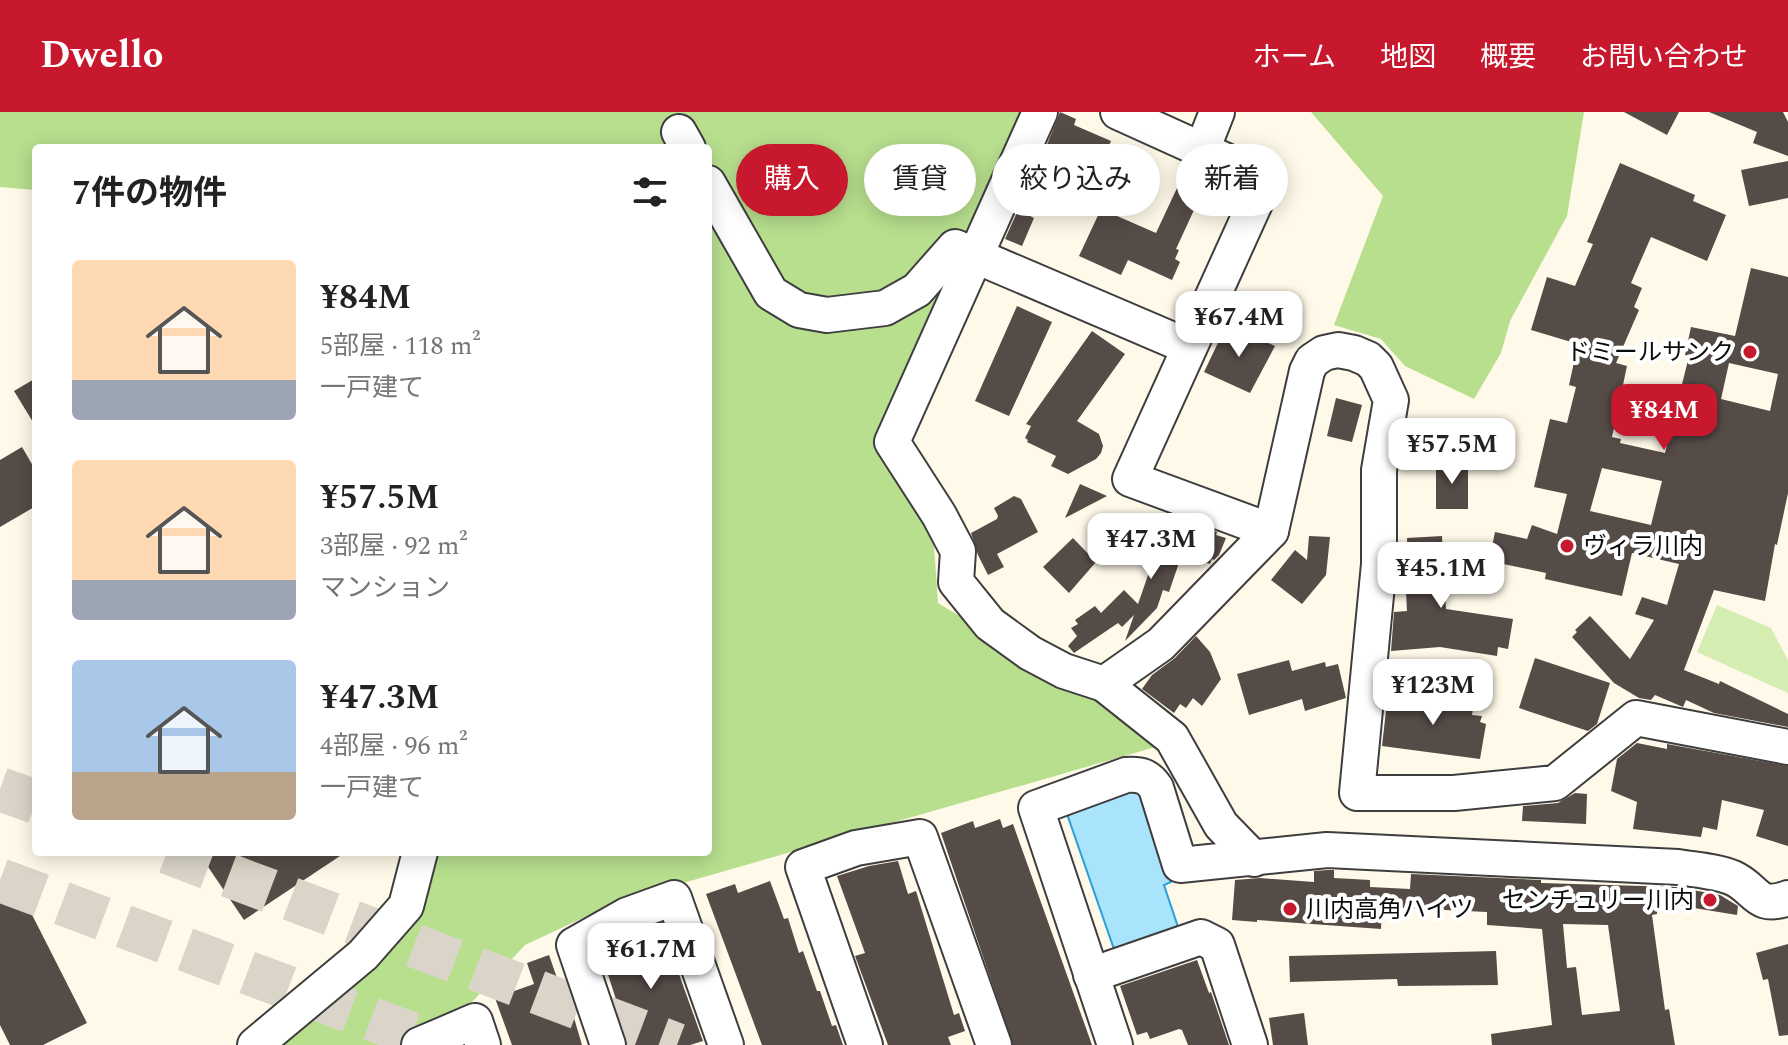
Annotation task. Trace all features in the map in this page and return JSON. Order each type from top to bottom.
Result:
[{"type":"street","points":[[1040,112],[892,442],[958,551],[956,582],[990,624],[1030,653],[1064,671],[1104,684],[1172,738],[1221,825],[1254,859]]},
{"type":"street","points":[[1118,112],[1189,144]]},
{"type":"street","points":[[1204,144],[1217,112]]},
{"type":"street","points":[[712,190],[771,293],[799,310],[827,315],[885,308],[917,290],[955,247],[1189,347]]},
{"type":"street","points":[[1249,216],[1130,479],[1271,531]]},
{"type":"street","points":[[1104,684],[1161,644],[1271,531],[1307,371],[1312,361],[1324,353],[1338,350],[1368,359],[1384,381],[1391,400],[1379,470],[1379,564],[1357,793],[1454,793],[1555,783],[1636,718],[1788,747]]},
{"type":"street","points":[[1115,1045],[1036,808],[1126,775],[1139,774],[1150,779],[1156,788],[1180,865],[1327,850],[1678,867],[1732,877],[1754,896],[1767,902],[1788,898]]},
{"type":"street","points":[[865,1045],[803,867],[856,848],[920,837],[994,1045]]},
{"type":"street","points":[[255,1045],[363,955],[406,906],[419,856]]},
{"type":"street","points":[[608,1045],[574,945],[627,915],[674,898],[726,1045]]},
{"type":"street","points":[[1091,975],[1201,937],[1217,945],[1250,1045]]},
{"type":"street","points":[[419,1045],[475,1021],[483,1045]]},
{"type":"green space","points":[[0,112],[1021,112],[1007,144],[992,144],[992,181],[877,453],[933,531],[938,603],[1087,693],[1159,746],[617,902],[525,945],[460,1015],[388,1045],[281,1045],[415,924],[433,856],[712,856],[712,144],[32,144],[32,190],[0,187]]},
{"type":"green space","points":[[1311,112],[1584,112],[1567,216],[1510,321],[1501,353],[1474,399],[1405,366],[1381,339],[1334,325],[1383,196]]},
{"type":"green space","points":[[1717,605],[1771,628],[1788,660],[1788,693],[1697,652]]},
{"type":"water","points":[[1129,789],[1140,794],[1171,882],[1164,885],[1179,930],[1115,952],[1066,811]]},
{"type":"building","points":[[1060,112],[1076,119],[1074,125],[1111,141],[1110,144],[1047,144]]},
{"type":"building","points":[[1624,112],[1679,112],[1667,135]]},
{"type":"building","points":[[1709,112],[1783,112],[1788,122],[1788,156],[1753,143],[1757,132]]},
{"type":"building","points":[[1788,161],[1788,198],[1749,206],[1741,170]]},
{"type":"building","points":[[1620,163],[1695,195],[1693,201],[1726,215],[1707,261],[1651,237],[1631,283],[1642,288],[1634,307],[1639,310],[1616,363],[1627,366],[1612,437],[1621,439],[1620,443],[1665,453],[1689,356],[1685,355],[1691,327],[1735,336],[1751,268],[1788,277],[1788,493],[1765,601],[1714,590],[1684,670],[1719,684],[1720,681],[1788,714],[1788,727],[1714,713],[1686,700],[1683,707],[1655,695],[1651,700],[1639,698],[1614,683],[1572,637],[1590,616],[1630,659],[1654,620],[1635,614],[1642,597],[1667,605],[1679,564],[1632,553],[1622,596],[1545,579],[1546,573],[1489,561],[1495,532],[1527,539],[1532,525],[1557,534],[1567,494],[1534,487],[1550,419],[1567,423],[1576,387],[1569,385],[1578,344],[1531,330],[1547,277],[1575,286],[1593,244],[1587,242]],"holes":[[[1729,363],[1778,374],[1770,411],[1721,399]],[[1602,468],[1662,481],[1651,525],[1590,511]]]},
{"type":"building","points":[[1176,190],[1176,216],[1191,216],[1176,249],[1179,250],[1175,259],[1180,262],[1172,280],[1128,260],[1121,275],[1079,256],[1098,216],[1117,216],[1156,233]]},
{"type":"building","points":[[1015,216],[1034,218],[1022,246],[1005,239]]},
{"type":"building","points":[[1017,306],[1052,322],[1009,416],[975,401]]},
{"type":"building","points":[[1227,324],[1275,346],[1250,393],[1204,372]]},
{"type":"building","points":[[1092,331],[1125,354],[1077,421],[1099,434],[1103,446],[1101,453],[1068,474],[1051,466],[1056,456],[1027,442],[1025,438],[1031,426],[1026,424]]},
{"type":"building","points":[[32,380],[32,420],[14,391]]},
{"type":"building","points":[[1336,398],[1362,405],[1352,442],[1327,436]]},
{"type":"building","points":[[22,447],[32,464],[32,508],[0,527],[0,460]]},
{"type":"building","points":[[1436,463],[1468,463],[1468,509],[1436,509]]},
{"type":"building","points":[[1080,484],[1107,496],[1065,518]]},
{"type":"building","points":[[1014,496],[1021,499],[1038,532],[997,554],[1004,567],[988,575],[971,533],[997,519],[994,508]]},
{"type":"building","points":[[1169,515],[1226,538],[1219,555],[1210,564],[1182,554],[1169,592],[1163,590],[1157,608],[1125,641],[1134,615],[1122,627],[1118,623],[1074,653],[1068,646],[1077,636],[1071,628],[1078,624],[1075,620],[1095,606],[1101,613],[1124,590],[1138,604]]},
{"type":"building","points":[[1309,536],[1330,537],[1326,575],[1302,604],[1271,580],[1295,550],[1307,560]]},
{"type":"building","points":[[1442,536],[1446,609],[1513,619],[1508,649],[1498,647],[1497,656],[1440,647],[1391,651],[1394,612],[1407,611],[1407,538]]},
{"type":"building","points":[[1073,538],[1096,562],[1069,593],[1043,567]]},
{"type":"building","points":[[1196,636],[1210,652],[1221,679],[1202,706],[1193,698],[1186,708],[1180,704],[1174,713],[1142,689],[1152,675],[1175,658]]},
{"type":"building","points":[[1535,658],[1610,683],[1597,724],[1588,731],[1519,708]]},
{"type":"building","points":[[1289,660],[1292,671],[1325,662],[1326,667],[1338,664],[1346,698],[1305,711],[1302,699],[1249,715],[1237,674]]},
{"type":"building","points":[[1388,693],[1447,703],[1448,699],[1474,703],[1472,715],[1482,716],[1480,722],[1486,724],[1480,759],[1382,746]]},
{"type":"building","points":[[1637,743],[1667,749],[1667,744],[1788,766],[1788,846],[1756,836],[1764,810],[1722,800],[1717,830],[1703,827],[1701,837],[1633,829],[1637,802],[1611,791],[1617,759]]},
{"type":"building","points":[[1575,793],[1587,794],[1586,824],[1522,821],[1523,806],[1558,803]]},
{"type":"building","points":[[1000,819],[1003,828],[1013,824],[1092,1045],[1013,1045],[941,833],[973,821],[975,828]]},
{"type":"building","points":[[201,856],[340,856],[244,920]]},
{"type":"building","points":[[898,861],[908,894],[916,891],[954,1015],[959,1013],[965,1031],[948,1037],[951,1045],[888,1045],[855,956],[865,953],[837,876]]},
{"type":"building","points":[[1334,870],[1334,878],[1370,880],[1370,887],[1410,889],[1411,874],[1541,880],[1541,883],[1676,887],[1720,895],[1738,906],[1737,915],[1657,902],[1657,914],[1652,915],[1665,1010],[1669,1009],[1675,1045],[1492,1045],[1491,1034],[1552,1025],[1542,929],[1487,925],[1487,912],[1382,907],[1381,929],[1232,920],[1235,880],[1260,878],[1314,882],[1314,871]],"holes":[[[1563,924],[1608,925],[1620,1011],[1582,1015],[1576,967],[1567,968]]]},
{"type":"building","points":[[770,881],[784,919],[788,918],[799,953],[803,951],[817,991],[820,991],[832,1026],[836,1025],[843,1045],[762,1045],[706,894],[735,884],[738,893]]},
{"type":"building","points":[[21,893],[87,1023],[43,1045],[10,1045],[0,1025],[0,903]]},
{"type":"building","points":[[661,924],[703,1041],[690,1045],[635,1045],[626,1016],[622,1018],[601,953],[637,940],[635,933]]},
{"type":"building","points":[[1788,944],[1788,1035],[1779,1036],[1768,979],[1763,980],[1756,953]]},
{"type":"building","points":[[1496,951],[1498,985],[1398,986],[1397,979],[1290,982],[1289,956]]},
{"type":"building","points":[[549,955],[563,995],[567,994],[582,1045],[512,1045],[495,998],[534,984],[527,963]]},
{"type":"building","points":[[1197,960],[1229,1045],[1188,1045],[1179,1029],[1150,1039],[1147,1032],[1137,1035],[1120,986]]},
{"type":"building","points":[[1304,1013],[1308,1045],[1273,1045],[1269,1018]]},
{"type":"tunnel","points":[[0,789],[32,801]]},
{"type":"tunnel","points":[[178,856],[677,1045]]},
{"type":"tunnel","points":[[0,880],[441,1045]]},
{"type":"place","name":"ドミールサンク","points":[[1750,352]]},
{"type":"place","name":"ヴィラ川内","points":[[1567,546]]},
{"type":"place","name":"センチュリー川内","points":[[1710,900]]},
{"type":"place","name":"川内高角ハイツ","points":[[1290,909]]}]
